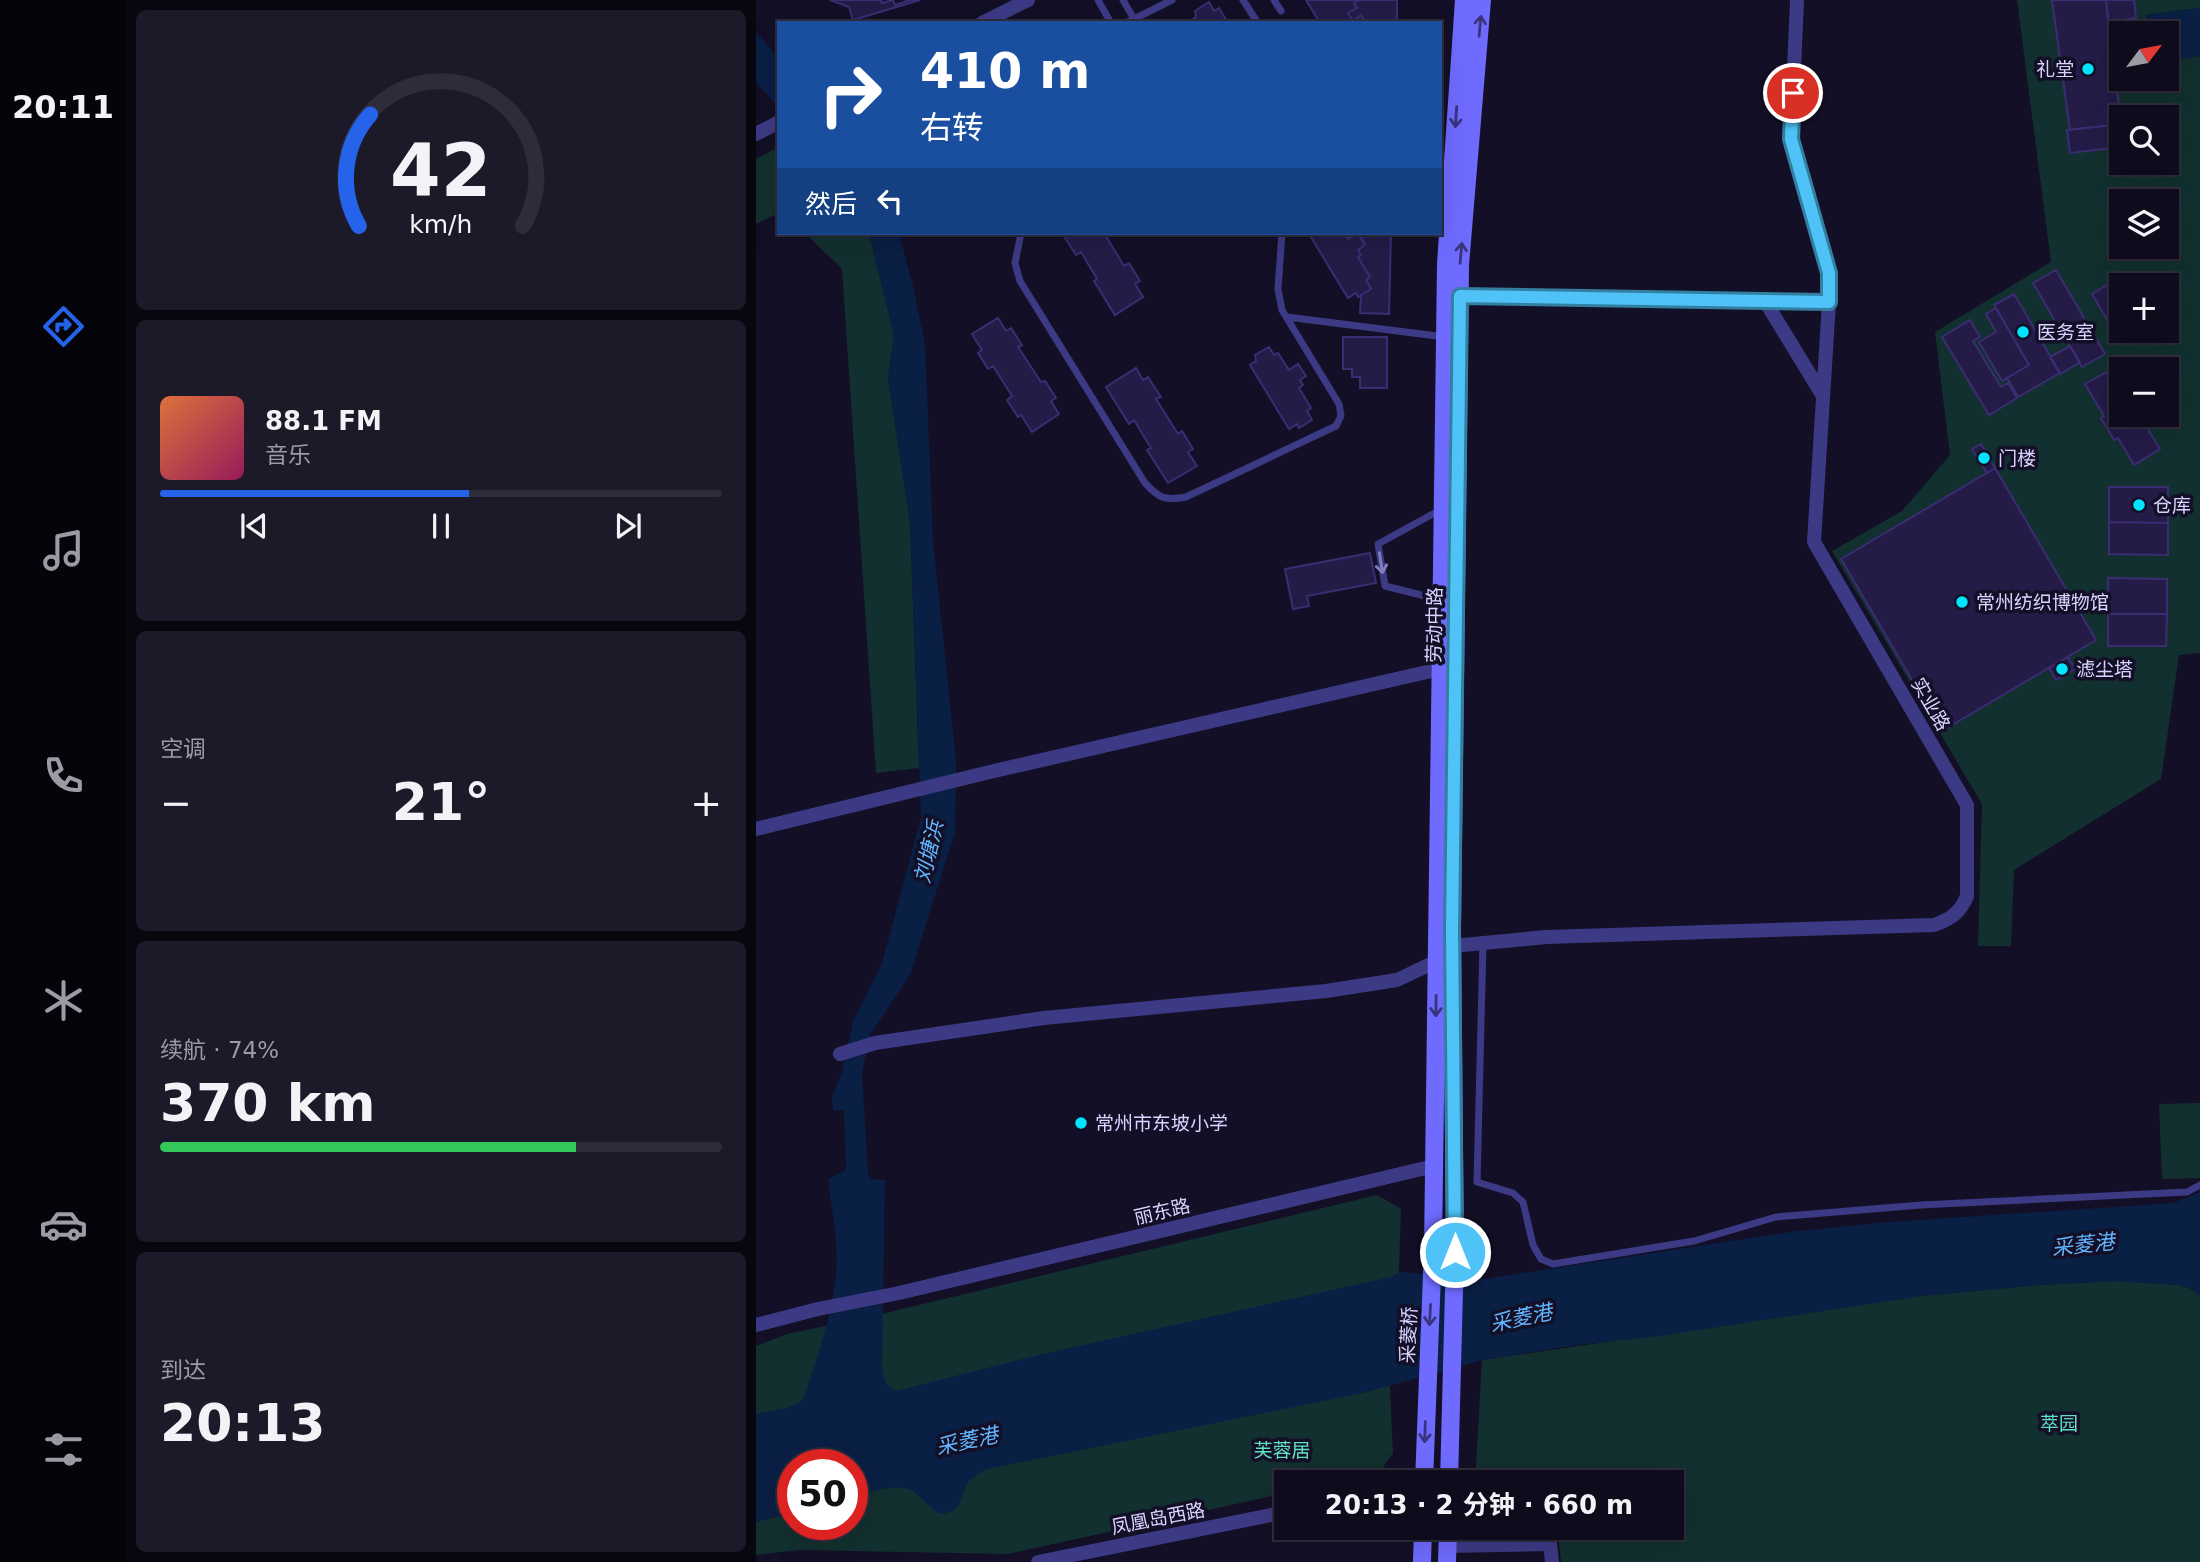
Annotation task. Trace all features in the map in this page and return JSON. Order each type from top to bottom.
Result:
[{"type":"main road","name":"劳动中路","points":[[1433,1248],[1446,264],[1464,0]]},
{"type":"main road","name":"劳动中路","points":[[1449,1470],[1455,1252],[1452,946],[1460,265],[1482,0]]},
{"type":"main road","name":"采菱桥","points":[[1424,1470],[1433,1248]]},
{"type":"main road","points":[[1422,1562],[1423,1540]]},
{"type":"street","points":[[986,21],[1028,0]]},
{"type":"street","name":"实业路","points":[[1452,946],[1546,937],[1934,925],[1948,920],[1962,910],[1967,896],[1967,805],[1814,542],[1829,273],[1791,139],[1797,0]]},
{"type":"street","points":[[756,134],[777,123]]},
{"type":"street","points":[[1460,296],[1829,302]]},
{"type":"street","points":[[1765,301],[1823,396]]},
{"type":"street","points":[[756,829],[1440,669]]},
{"type":"street","points":[[840,1054],[875,1043],[1044,1018],[1326,991],[1397,980],[1437,961],[1452,946]]},
{"type":"street","name":"丽东路","points":[[756,1325],[1434,1166]]},
{"type":"street","name":"凤凰岛西路","points":[[1038,1562],[1274,1514]]},
{"type":"street","points":[[1448,1554],[1550,1544],[1552,1562]]},
{"type":"lane","points":[[1098,0],[1110,21]]},
{"type":"lane","points":[[1123,0],[1134,19]]},
{"type":"lane","points":[[1130,21],[1172,0]]},
{"type":"lane","points":[[1243,0],[1257,21]]},
{"type":"lane","points":[[1274,0],[1281,11]]},
{"type":"lane","points":[[1021,235],[1015,263],[1020,281],[1144,482],[1157,496],[1171,500],[1186,498],[1336,426],[1340,416],[1339,404],[1282,310],[1278,289],[1282,235]]},
{"type":"lane","points":[[1287,317],[1445,337]]},
{"type":"lane","points":[[1441,600],[1385,586],[1378,544],[1442,509]]},
{"type":"lane","points":[[1483,943],[1477,1182],[1513,1193],[1522,1202],[1533,1245],[1541,1259],[1553,1264],[1694,1241],[1776,1217],[1921,1206],[2187,1192],[2200,1185]]},
{"type":"green space","points":[[2017,0],[2200,0],[2200,8],[2146,15],[2147,21],[2109,21],[2109,91],[2179,91],[2179,59],[2200,56],[2200,653],[2179,655],[2161,779],[2014,870],[2011,946],[1978,946],[1982,804],[1832,551],[1902,511],[1950,455],[1935,332],[2051,262]]},
{"type":"green space","points":[[777,148],[777,214],[756,224],[756,159]]},
{"type":"green space","points":[[807,235],[868,235],[871,241],[894,335],[888,378],[910,522],[919,768],[876,773],[842,269]]},
{"type":"green space","points":[[2200,1103],[2200,1178],[2162,1179],[2159,1104]]},
{"type":"green space","points":[[1377,1195],[1401,1209],[1398,1299],[756,1438],[756,1346],[787,1334],[873,1316]]},
{"type":"green space","name":"萃园","points":[[2117,1281],[2179,1285],[2200,1295],[2200,1562],[1561,1562],[1559,1540],[1684,1540],[1684,1470],[1476,1470],[1482,1360],[1921,1296]]},
{"type":"green space","name":"芙蓉居","points":[[1389,1368],[1393,1453],[1381,1470],[1274,1470],[1274,1496],[1008,1554],[799,1550],[756,1555],[756,1512],[777,1507],[777,1540],[868,1540],[868,1484]]},
{"type":"water","points":[[2200,8],[2200,56],[2179,59],[2179,21],[2147,21],[2146,15]]},
{"type":"water","points":[[756,32],[777,56],[777,106],[756,82]]},
{"type":"water","points":[[868,235],[900,235],[925,344],[933,540],[956,762],[955,832],[910,975],[870,1035],[862,1073],[868,1175],[871,1179],[885,1180],[882,1367],[889,1387],[896,1391],[1038,1355],[1391,1277],[1401,1272],[1484,1279],[1797,1231],[1889,1222],[2173,1203],[2200,1192],[2200,1295],[2179,1285],[2117,1281],[2038,1285],[1921,1296],[1482,1360],[1363,1393],[987,1469],[969,1481],[958,1506],[944,1514],[933,1510],[915,1493],[903,1488],[868,1493],[868,1449],[777,1449],[777,1517],[756,1522],[756,1414],[787,1408],[803,1400],[822,1341],[833,1296],[837,1256],[828,1179],[846,1170],[844,1109],[833,1111],[832,1097],[842,1072],[853,1021],[882,963],[921,818],[910,522],[888,378],[894,335]]},
{"type":"building","points":[[830,0],[881,0],[882,3],[893,0],[895,5],[920,0],[853,20],[849,7]]},
{"type":"building","points":[[1306,0],[1359,0],[1354,3],[1357,8],[1348,13],[1353,21],[1319,21]]},
{"type":"building","points":[[1359,0],[1397,0],[1397,21],[1365,21],[1361,15],[1353,21],[1348,13],[1357,8],[1354,3]]},
{"type":"building","name":"礼堂","points":[[2052,0],[2106,0],[2109,25],[2109,91],[2117,91],[2119,105],[2109,105],[2109,125],[2070,130]]},
{"type":"building","points":[[2106,0],[2134,0],[2136,18],[2108,22]]},
{"type":"building","points":[[1209,2],[1214,11],[1219,8],[1227,21],[1190,21],[1196,17],[1195,11]]},
{"type":"building","points":[[1361,15],[1365,21],[1353,21]]},
{"type":"building","points":[[2109,125],[2109,148],[2070,153],[2067,130]]},
{"type":"building","points":[[1063,235],[1105,235],[1124,266],[1129,263],[1140,281],[1135,284],[1143,297],[1115,315],[1094,281],[1097,279],[1081,252],[1076,255]]},
{"type":"building","points":[[1310,235],[1345,235],[1348,239],[1358,235],[1365,245],[1358,250],[1361,255],[1358,257],[1370,277],[1366,280],[1371,289],[1358,297],[1356,293],[1348,298]]},
{"type":"building","points":[[1361,235],[1391,235],[1389,314],[1360,313],[1361,295],[1371,289],[1366,280],[1370,277],[1358,257],[1361,255],[1358,250],[1365,245]]},
{"type":"building","points":[[2056,270],[2105,354],[2082,367],[2033,283]]},
{"type":"building","points":[[2109,284],[2109,323],[2092,294]]},
{"type":"building","name":"医务室","points":[[2014,294],[2060,373],[2018,397],[2007,378],[2029,365],[1994,305]]},
{"type":"building","points":[[1996,308],[2029,365],[2002,381],[1979,342],[1996,332],[1986,314]]},
{"type":"building","points":[[998,318],[1006,331],[1011,328],[1022,345],[1018,347],[1041,382],[1045,381],[1056,398],[1051,401],[1059,414],[1032,432],[1007,400],[1012,396],[993,366],[988,369],[978,353],[982,350],[972,334]]},
{"type":"building","points":[[1970,320],[1980,337],[1973,341],[2001,387],[2008,383],[2017,398],[1989,415],[1942,337]]},
{"type":"building","points":[[1343,337],[1387,337],[1387,388],[1360,388],[1360,377],[1352,377],[1352,369],[1343,369]]},
{"type":"building","points":[[2070,346],[2080,362],[2060,374],[2050,357]]},
{"type":"building","points":[[1269,347],[1274,355],[1278,353],[1289,370],[1298,364],[1306,376],[1300,380],[1303,385],[1299,388],[1311,408],[1307,411],[1312,420],[1299,428],[1297,424],[1289,429],[1250,365],[1256,361],[1255,355]]},
{"type":"building","points":[[1136,368],[1143,380],[1148,377],[1161,397],[1156,399],[1178,434],[1182,431],[1193,449],[1188,452],[1197,466],[1168,483],[1147,450],[1151,448],[1134,420],[1129,424],[1106,387]]},
{"type":"building","points":[[2109,371],[2109,427],[2146,427],[2160,449],[2134,465],[2118,438],[2114,440],[2101,418],[2104,416],[2085,384]]},
{"type":"building","name":"门楼","points":[[1981,444],[1995,468],[1987,473],[1972,449]]},
{"type":"building","points":[[1995,468],[2096,640],[1942,731],[1841,559]]},
{"type":"building","name":"仓库","points":[[2109,487],[2168,487],[2168,523],[2109,522]]},
{"type":"building","points":[[2109,522],[2168,523],[2168,555],[2109,554]]},
{"type":"building","points":[[1370,553],[1376,583],[1307,596],[1309,606],[1293,609],[1285,569]]},
{"type":"building","points":[[2108,578],[2167,579],[2167,614],[2108,614]]},
{"type":"building","points":[[2108,614],[2167,614],[2166,646],[2108,646]]},
{"type":"building","name":"滤尘塔","points":[[2068,657],[2075,669],[2056,680],[2049,668]]},
{"type":"place","name":"礼堂","points":[[2088,69]]},
{"type":"place","name":"医务室","points":[[2023,332]]},
{"type":"place","name":"门楼","points":[[1984,458]]},
{"type":"place","name":"仓库","points":[[2139,505]]},
{"type":"place","name":"常州纺织博物馆","points":[[1962,602]]},
{"type":"place","name":"滤尘塔","points":[[2062,669]]},
{"type":"place","name":"常州市东坡小学","points":[[1081,1123]]},
{"type":"route","points":[[1455,1252],[1452,929],[1460,296],[1829,302],[1829,273],[1791,139],[1793,93]]},
{"type":"water label","name":"刘塘浜","points":[[929,852]]},
{"type":"water label","name":"采菱港","points":[[2083,1245]]},
{"type":"water label","name":"采菱港","points":[[1521,1318]]},
{"type":"water label","name":"采菱港","points":[[967,1441]]}]
